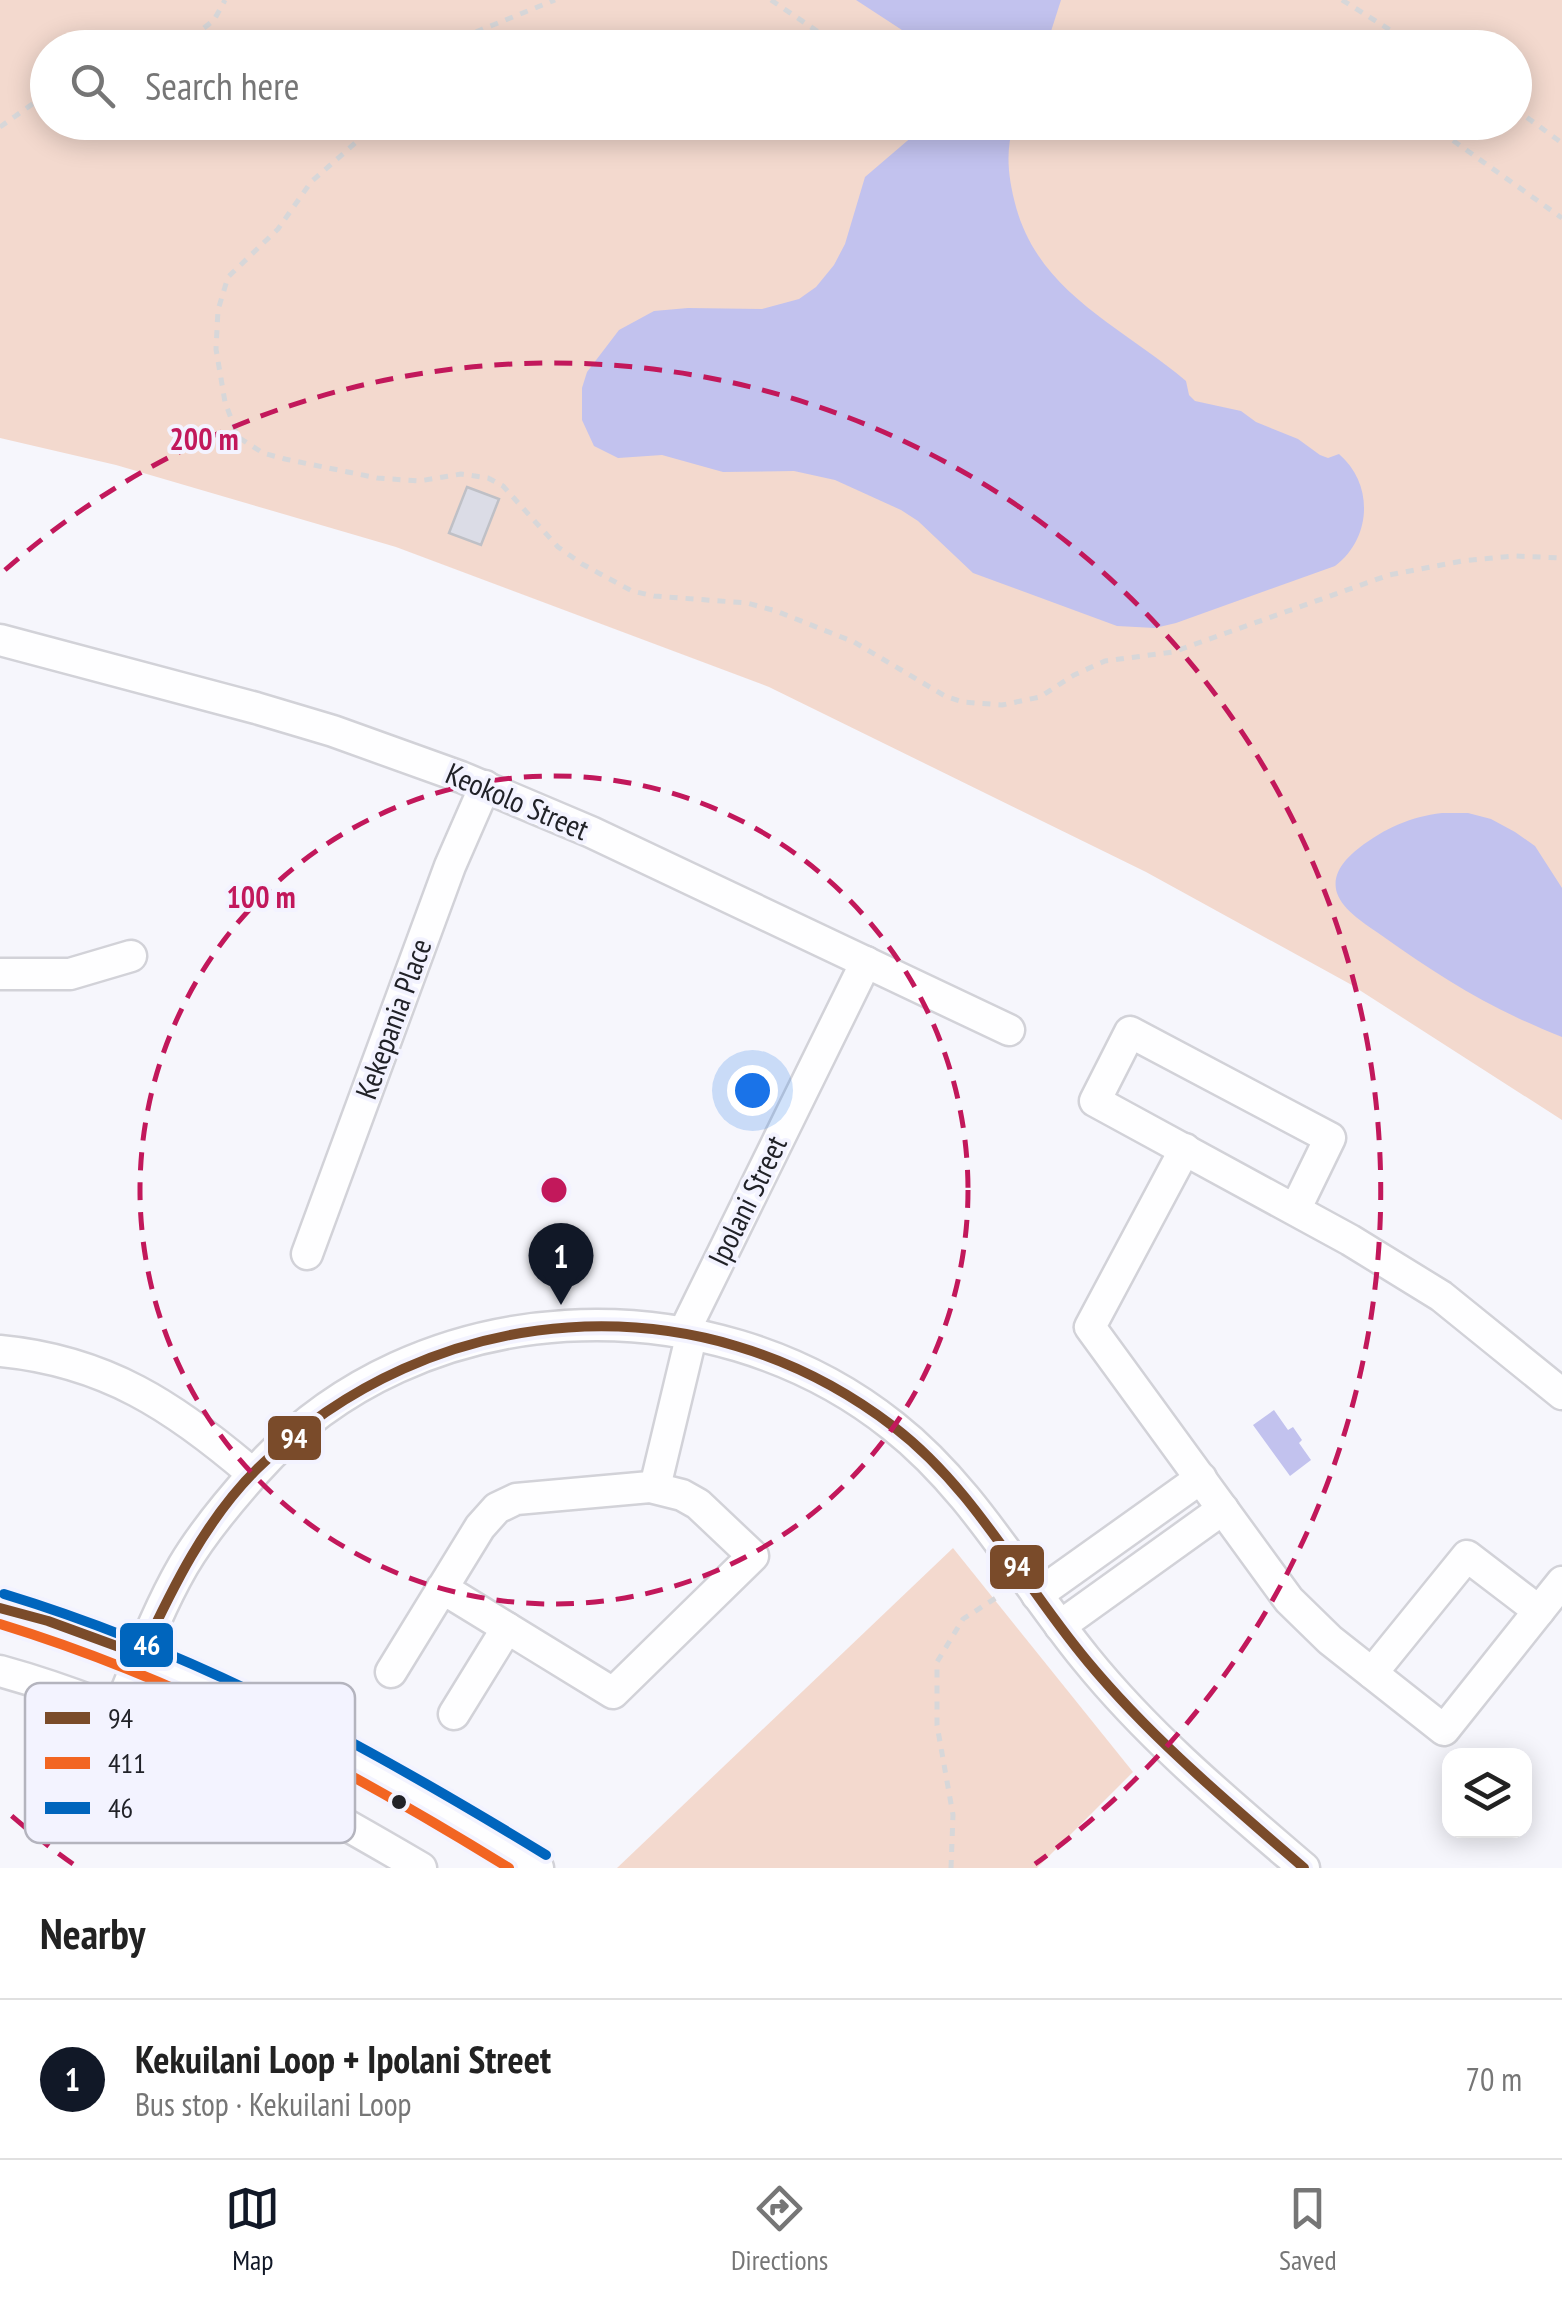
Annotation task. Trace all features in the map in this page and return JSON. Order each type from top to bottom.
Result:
[{"type":"street","name":"Keokolo Street","points":[[0,640],[333,731],[484,786],[592,832],[1008,1030]]},
{"type":"street","name":"Kekepania Place","points":[[307,1254],[450,866],[484,786]]},
{"type":"street","points":[[0,974],[70,974],[132,956]]},
{"type":"street","name":"Ipolani Street","points":[[654,1488],[688,1332],[866,962]]},
{"type":"street","points":[[1295,1210],[1330,1138],[1130,1032],[1094,1101],[1295,1210],[1441,1296],[1558,1383]]},
{"type":"street","points":[[1185,1149],[1090,1328],[1289,1600],[1330,1640],[1444,1730],[1562,1582]]},
{"type":"street","points":[[130,1683],[185,1563],[253,1474],[288,1440],[354,1392],[390,1372],[467,1342],[548,1326],[589,1324],[688,1332],[751,1348],[789,1363],[826,1381],[883,1418],[953,1483],[1060,1626],[1130,1710],[1177,1759],[1304,1868]]},
{"type":"street","points":[[0,1351],[55,1360],[117,1380],[182,1416],[253,1474]]},
{"type":"street","points":[[1031,1586],[1201,1478]]},
{"type":"street","points":[[391,1672],[442,1588],[488,1516],[506,1502],[635,1486],[654,1488],[698,1504],[754,1556],[613,1693],[442,1588]]},
{"type":"street","points":[[1060,1626],[1224,1510]]},
{"type":"street","points":[[1372,1673],[1466,1556],[1539,1611]]},
{"type":"street","points":[[0,1608],[141,1655],[199,1683]]},
{"type":"street","points":[[454,1714],[507,1628]]},
{"type":"street","points":[[0,1671],[35,1683]]},
{"type":"street","points":[[355,1759],[538,1868]]},
{"type":"street","points":[[355,1829],[421,1868]]},
{"type":"path","points":[[202,30],[214,20],[225,0]]},
{"type":"path","points":[[480,30],[555,0]]},
{"type":"path","points":[[771,0],[815,30]]},
{"type":"path","points":[[1342,0],[1390,30]]},
{"type":"path","points":[[0,127],[30,106]]},
{"type":"path","points":[[1532,121],[1562,143]]},
{"type":"path","points":[[358,140],[310,182],[278,229],[228,276],[218,310],[216,350],[225,402],[238,438],[285,459],[377,478],[419,481],[461,474],[488,478],[503,486],[558,548],[632,590],[776,611],[854,642],[944,696],[963,702],[1002,705],[1022,704],[1040,697],[1105,661],[1173,652],[1389,574],[1514,556],[1562,558]]},
{"type":"path","points":[[1452,140],[1562,218]]},
{"type":"path","points":[[952,1868],[953,1815],[937,1725],[937,1662],[963,1619],[1031,1586]]},
{"type":"shaded area","points":[[0,0],[1562,0],[1562,1120],[1350,984],[1146,872],[769,687],[396,547],[116,465],[0,438]]},
{"type":"shaded area","points":[[953,1548],[1133,1772],[1037,1868],[617,1868]]},
{"type":"water","points":[[856,0],[1061,0],[1051,30],[902,30]]},
{"type":"water","points":[[908,140],[1010,140],[1009,165],[1016,207],[1028,237],[1064,286],[1186,381],[1189,395],[1195,401],[1241,411],[1256,422],[1298,439],[1320,455],[1328,458],[1339,454],[1350,466],[1363,495],[1364,511],[1362,526],[1347,554],[1335,566],[1176,623],[1155,628],[1117,626],[973,573],[918,521],[835,480],[794,471],[723,472],[662,455],[618,458],[594,446],[582,420],[582,388],[587,372],[619,330],[654,311],[762,309],[799,299],[816,287],[834,265],[845,244],[865,177]]},
{"type":"water","points":[[1442,813],[1468,813],[1491,819],[1515,832],[1535,846],[1562,888],[1562,1037],[1447,979],[1363,922],[1340,900],[1338,873],[1354,852],[1398,824]]},
{"type":"water","points":[[1274,1410],[1288,1430],[1293,1427],[1311,1460],[1290,1476],[1253,1425]]},
{"type":"building","points":[[467,487],[499,499],[481,545],[449,533]]},
{"type":"transit line","name":"94","points":[[0,1608],[141,1655],[178,1581],[222,1510],[258,1468],[327,1411],[403,1369],[484,1341],[568,1328],[653,1329],[737,1346],[818,1379],[894,1427],[923,1452],[974,1508],[1064,1632],[1138,1718],[1304,1868]]},
{"type":"transit line","name":"46","points":[[4,1594],[147,1645],[233,1683]]},
{"type":"transit line","name":"411","points":[[0,1624],[160,1683]]},
{"type":"transit line","name":"46","points":[[355,1744],[546,1855]]},
{"type":"transit line","name":"411","points":[[355,1778],[509,1868]]},
{"type":"place","name":"Kekuilani Loop + Ipolani Street","points":[[561,1305]]}]
